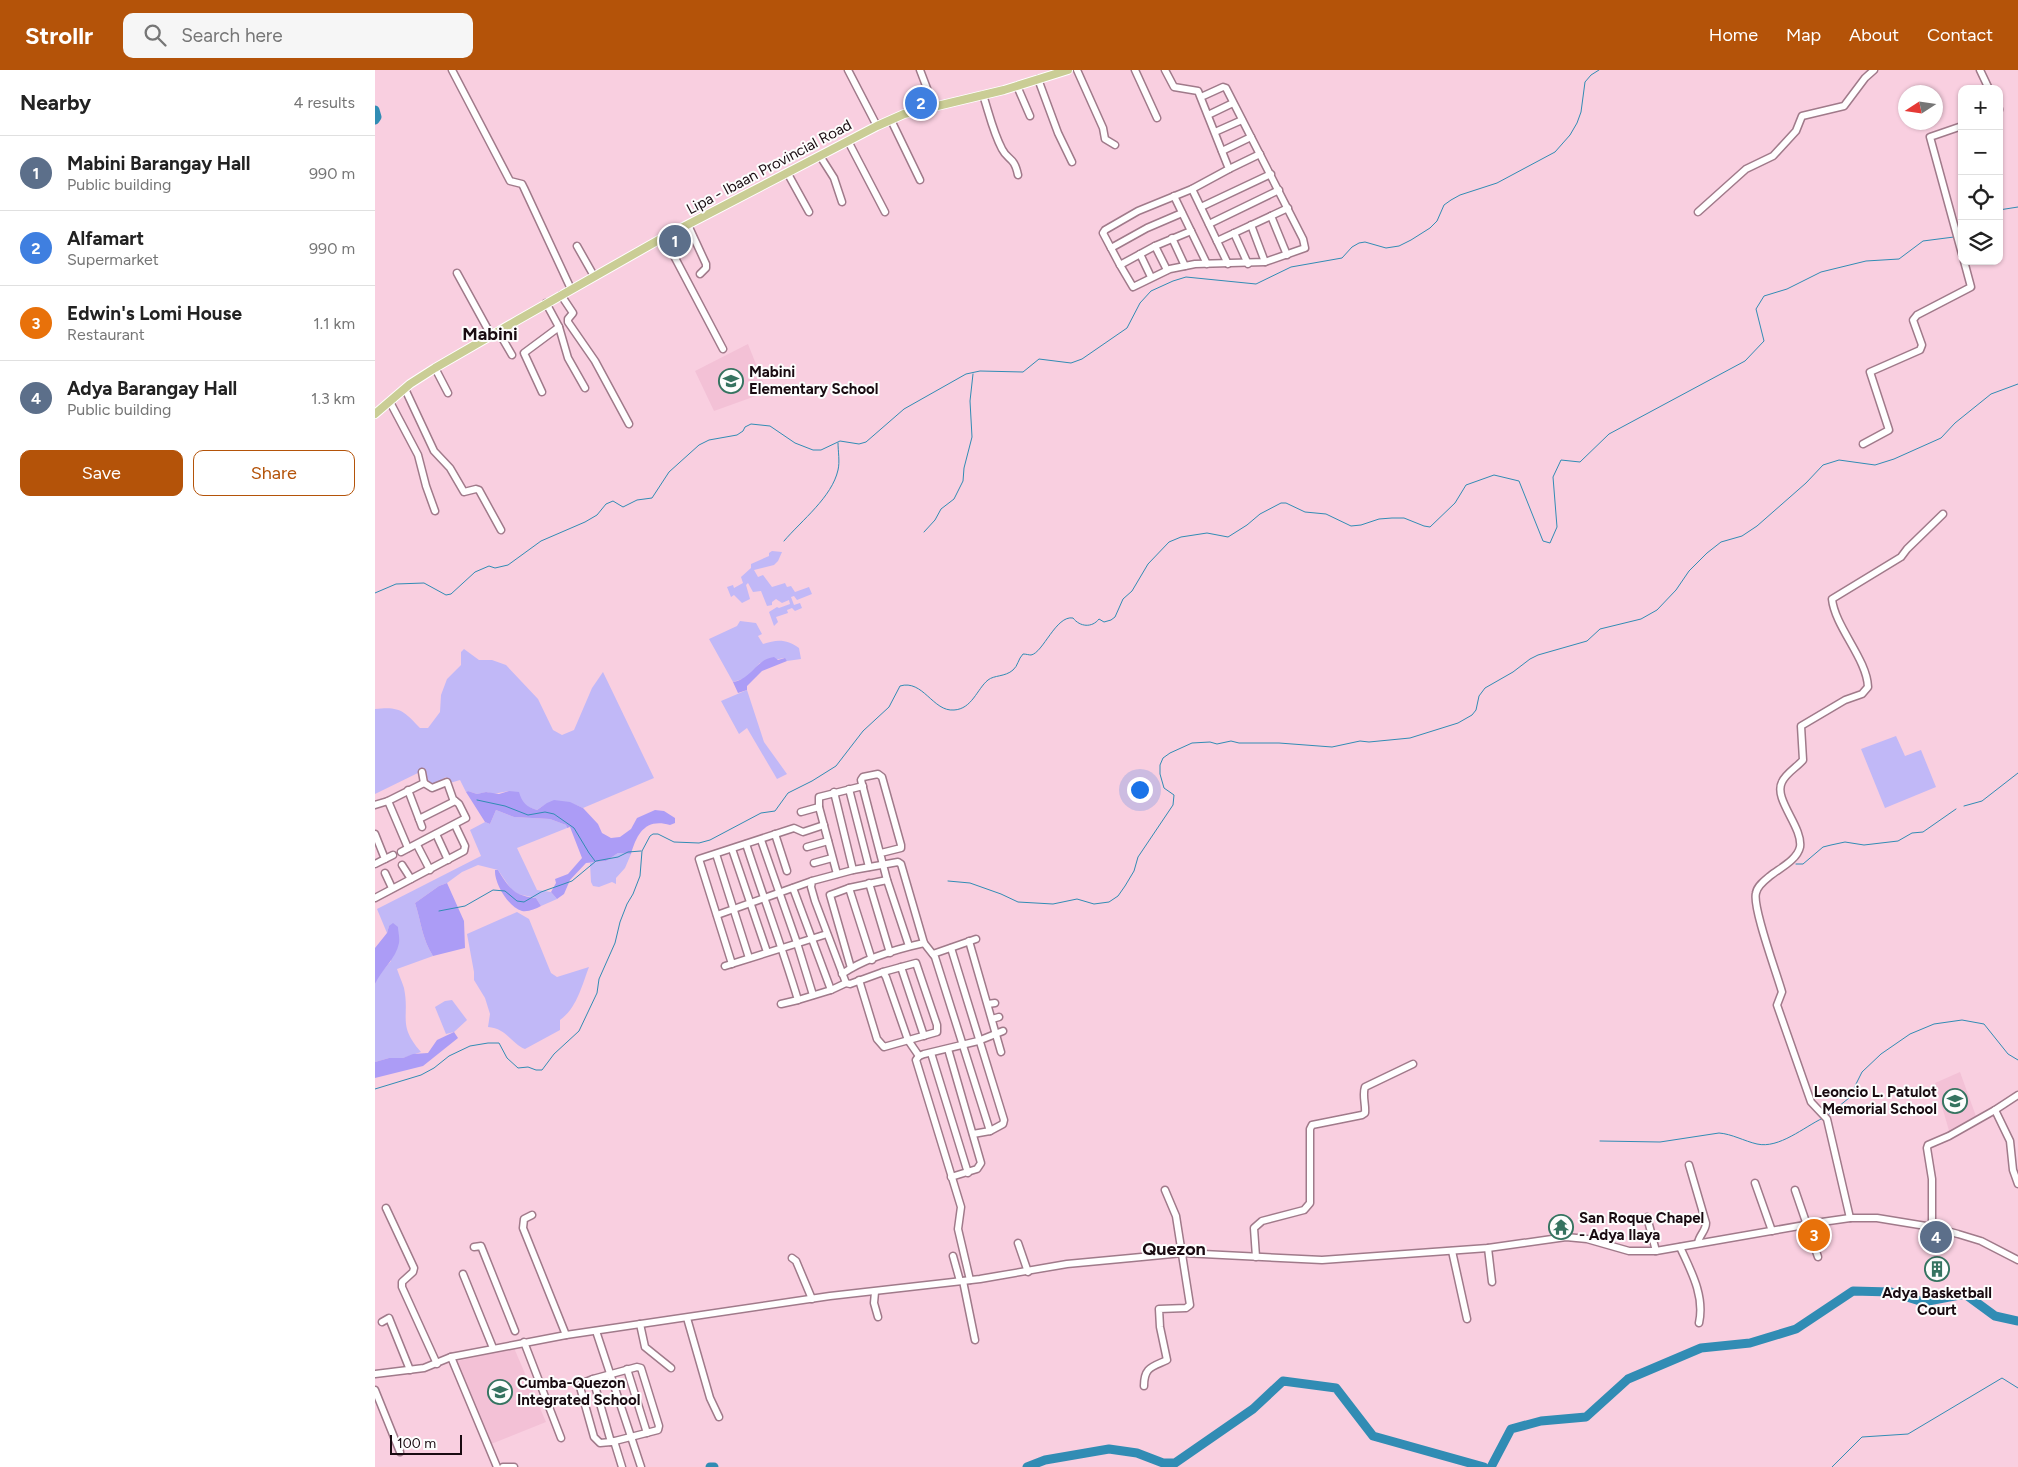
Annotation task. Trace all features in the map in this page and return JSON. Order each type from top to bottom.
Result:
[{"type":"main road","name":"Lipa - Ibaan Provincial Road","points":[[375,414],[405,389],[435,368],[546,303],[664,237],[877,126],[905,114],[933,109],[1038,80],[1046,73],[1068,70]]},
{"type":"street","points":[[451,70],[511,181],[522,184],[571,289]]},
{"type":"street","points":[[848,70],[877,126]]},
{"type":"street","points":[[920,70],[933,109]]},
{"type":"street","points":[[1077,70],[1103,128],[1105,139],[1115,145]]},
{"type":"street","points":[[1135,70],[1157,118]]},
{"type":"street","points":[[1165,70],[1174,87],[1197,90],[1229,169]]},
{"type":"street","points":[[1698,212],[1746,169],[1773,156],[1797,131],[1802,116],[1844,106],[1865,78],[1874,70]]},
{"type":"street","points":[[1980,70],[1987,85]]},
{"type":"street","points":[[1038,80],[1058,133],[1072,162]]},
{"type":"street","points":[[1017,86],[1029,116]]},
{"type":"street","points":[[1201,97],[1225,86],[1261,154],[1288,208],[1303,239],[1305,248],[1265,262],[1248,264],[1195,264],[1167,270],[1132,287],[1102,232],[1138,212],[1192,189],[1261,154]]},
{"type":"street","points":[[983,95],[1000,146],[1005,154],[1014,161],[1018,175]]},
{"type":"street","points":[[1208,115],[1233,103]]},
{"type":"street","points":[[891,120],[921,180]]},
{"type":"street","points":[[1215,132],[1242,120]]},
{"type":"street","points":[[1958,127],[1930,137],[1958,241]]},
{"type":"street","points":[[1222,150],[1251,137]]},
{"type":"street","points":[[848,141],[885,212]]},
{"type":"street","points":[[821,156],[834,178],[843,202]]},
{"type":"street","points":[[788,174],[809,212]]},
{"type":"street","points":[[1201,207],[1271,174]]},
{"type":"street","points":[[1192,189],[1229,264]]},
{"type":"street","points":[[1209,224],[1279,190]]},
{"type":"street","points":[[1174,196],[1207,264]]},
{"type":"street","points":[[1217,241],[1288,208]]},
{"type":"street","points":[[1111,248],[1147,228],[1182,213]]},
{"type":"street","points":[[1271,216],[1287,255]]},
{"type":"street","points":[[688,225],[706,264],[700,274]]},
{"type":"street","points":[[1251,225],[1265,262]]},
{"type":"street","points":[[1120,265],[1155,246],[1191,231]]},
{"type":"street","points":[[1234,233],[1248,264]]},
{"type":"street","points":[[664,237],[723,348]]},
{"type":"street","points":[[1172,238],[1185,266]]},
{"type":"street","points":[[577,246],[594,276]]},
{"type":"street","points":[[1155,246],[1167,270]]},
{"type":"street","points":[[1140,254],[1151,277]]},
{"type":"street","points":[[1863,444],[1889,430],[1870,372],[1920,350],[1921,345],[1913,320],[1917,315],[1971,288],[1965,265]]},
{"type":"street","points":[[457,273],[495,333],[512,355]]},
{"type":"street","points":[[561,295],[573,313],[568,319],[569,322],[595,361],[629,424]]},
{"type":"street","points":[[546,303],[559,326],[568,358],[585,388]]},
{"type":"street","points":[[542,392],[523,353],[559,326]]},
{"type":"street","points":[[435,368],[448,393]]},
{"type":"street","points":[[405,389],[434,452],[450,468],[464,492],[479,490],[501,530]]},
{"type":"street","points":[[389,402],[418,455],[435,511]]},
{"type":"street","points":[[1850,1218],[1827,1119],[1811,1102],[1777,1005],[1782,992],[1758,912],[1756,893],[1758,887],[1768,877],[1794,859],[1800,848],[1799,836],[1780,791],[1781,783],[1788,773],[1803,760],[1801,726],[1845,700],[1865,692],[1868,687],[1832,599],[1901,558],[1907,549],[1943,514]]},
{"type":"street","points":[[401,852],[467,817],[455,801],[447,782],[431,788],[424,783],[422,772]]},
{"type":"street","points":[[881,853],[901,848],[901,845],[881,775],[878,774],[863,777],[861,780],[887,880],[909,946]]},
{"type":"street","points":[[375,805],[388,801],[424,783]]},
{"type":"street","points":[[837,874],[819,807],[819,797],[863,786]]},
{"type":"street","points":[[849,789],[869,867]]},
{"type":"street","points":[[408,790],[422,827]]},
{"type":"street","points":[[834,792],[853,870]]},
{"type":"street","points":[[388,801],[408,848]]},
{"type":"street","points":[[419,819],[455,801]]},
{"type":"street","points":[[801,812],[819,807]]},
{"type":"street","points":[[375,898],[465,850],[455,825]]},
{"type":"street","points":[[824,825],[803,832],[794,828],[696,860],[717,915],[728,965],[827,934]]},
{"type":"street","points":[[436,834],[448,860]]},
{"type":"street","points":[[775,834],[787,871]]},
{"type":"street","points":[[376,837],[385,859]]},
{"type":"street","points":[[761,840],[813,995]]},
{"type":"street","points":[[807,847],[828,841]]},
{"type":"street","points":[[746,844],[798,1000]]},
{"type":"street","points":[[417,845],[430,870]]},
{"type":"street","points":[[732,849],[767,952]]},
{"type":"street","points":[[716,854],[749,958]]},
{"type":"street","points":[[375,864],[393,855]]},
{"type":"street","points":[[814,863],[832,858]]},
{"type":"street","points":[[717,915],[778,892],[837,874],[898,862],[901,864],[924,943],[933,954],[990,1130]]},
{"type":"street","points":[[402,865],[411,879]]},
{"type":"street","points":[[385,873],[392,888]]},
{"type":"street","points":[[851,968],[830,895],[849,888],[887,880]]},
{"type":"street","points":[[812,882],[811,888],[846,983]]},
{"type":"street","points":[[869,883],[891,953]]},
{"type":"street","points":[[793,888],[831,990]]},
{"type":"street","points":[[849,888],[872,960]]},
{"type":"street","points":[[933,954],[973,940],[987,988],[988,1004],[1001,1052]]},
{"type":"street","points":[[842,974],[851,968],[909,946],[924,943]]},
{"type":"street","points":[[951,948],[978,1041],[1004,1120],[1003,1124],[990,1130],[973,1134]]},
{"type":"street","points":[[781,1004],[831,990],[846,983],[916,963],[938,1029],[937,1032],[884,1047],[879,1043],[859,980]]},
{"type":"street","points":[[901,967],[924,1036]]},
{"type":"street","points":[[883,972],[908,1040],[919,1056]]},
{"type":"street","points":[[988,1004],[995,1002]]},
{"type":"street","points":[[992,1019],[999,1017]]},
{"type":"street","points":[[919,1056],[978,1041],[1003,1031]]},
{"type":"street","points":[[947,1049],[981,1163],[977,1169],[951,1177]]},
{"type":"street","points":[[931,1053],[968,1173]]},
{"type":"street","points":[[919,1056],[917,1060],[961,1207],[958,1229],[964,1281],[975,1340]]},
{"type":"street","points":[[1256,1256],[1254,1228],[1256,1225],[1262,1221],[1304,1210],[1310,1203],[1310,1129],[1312,1125],[1362,1115],[1365,1113],[1365,1087],[1413,1064]]},
{"type":"street","points":[[1932,1227],[1932,1179],[1928,1145],[1949,1136],[2018,1095]]},
{"type":"street","points":[[1995,1110],[2011,1147],[2013,1170],[2018,1184]]},
{"type":"street","points":[[1689,1165],[1706,1222],[1705,1229],[1699,1236],[1698,1244]]},
{"type":"street","points":[[1755,1182],[1772,1231]]},
{"type":"street","points":[[1144,1386],[1144,1377],[1149,1369],[1167,1360],[1160,1327],[1159,1309],[1186,1308],[1190,1305],[1176,1216],[1165,1190]]},
{"type":"street","points":[[1795,1190],[1805,1225],[1818,1257]]},
{"type":"street","points":[[386,1208],[414,1268],[413,1272],[402,1282],[402,1287],[437,1364]]},
{"type":"street","points":[[531,1215],[524,1220],[523,1228],[566,1335]]},
{"type":"street","points":[[1647,1217],[1656,1251]]},
{"type":"street","points":[[375,1374],[410,1370],[437,1364],[451,1357],[520,1341],[812,1299],[1028,1272],[1067,1264],[1183,1253],[1322,1260],[1488,1248],[1566,1237],[1587,1239],[1629,1252],[1656,1251],[1850,1218],[1877,1218],[1932,1227],[1981,1241],[2018,1260]]},
{"type":"street","points":[[1018,1243],[1028,1272]]},
{"type":"street","points":[[474,1247],[481,1246],[515,1331]]},
{"type":"street","points":[[1681,1246],[1701,1299],[1702,1310],[1699,1322]]},
{"type":"street","points":[[1488,1248],[1492,1282]]},
{"type":"street","points":[[1452,1251],[1467,1319]]},
{"type":"street","points":[[953,1256],[964,1281]]},
{"type":"street","points":[[792,1258],[796,1261],[812,1299]]},
{"type":"street","points":[[463,1274],[493,1348]]},
{"type":"street","points":[[875,1292],[874,1303],[878,1316]]},
{"type":"street","points":[[382,1322],[389,1318],[410,1370]]},
{"type":"street","points":[[687,1318],[710,1398],[719,1417]]},
{"type":"street","points":[[640,1324],[645,1347],[671,1368]]},
{"type":"street","points":[[596,1331],[641,1467]]},
{"type":"street","points":[[520,1341],[561,1438]]},
{"type":"street","points":[[451,1357],[497,1467]]},
{"type":"street","points":[[637,1367],[641,1368],[659,1426],[656,1431],[613,1441],[600,1442],[594,1438],[580,1387],[583,1383],[610,1374],[637,1367]]},
{"type":"street","points":[[627,1369],[647,1433]]},
{"type":"street","points":[[593,1379],[622,1467]]},
{"type":"street","points":[[375,1390],[400,1452]]},
{"type":"street","points":[[503,1467],[514,1467]]},
{"type":"shaded area","name":"Mabini Elementary School","points":[[748,344],[767,392],[714,411],[695,371]]},
{"type":"shaded area","points":[[772,551],[782,552],[774,565],[754,570],[758,577],[763,575],[772,587],[785,583],[787,587],[791,586],[795,592],[809,587],[812,594],[797,600],[794,596],[791,597],[794,605],[800,603],[802,608],[795,611],[792,608],[787,610],[788,613],[776,617],[778,622],[774,626],[769,612],[777,607],[790,604],[789,600],[782,603],[776,599],[772,602],[772,605],[767,606],[761,591],[753,592],[748,583],[746,585],[750,599],[742,603],[734,595],[731,597],[727,587],[733,585],[734,588],[743,583],[741,577],[751,568],[751,564],[769,556],[769,553]]},
{"type":"shaded area","points":[[740,621],[756,623],[762,634],[758,636],[763,644],[782,641],[795,645],[799,648],[801,659],[787,661],[784,658],[760,663],[746,678],[733,682],[709,639],[737,626]]},
{"type":"shaded area","points":[[464,649],[479,660],[492,660],[506,665],[538,699],[553,730],[562,735],[574,730],[592,688],[603,672],[654,778],[583,808],[571,803],[554,802],[537,810],[528,807],[509,791],[493,794],[487,792],[477,794],[466,792],[460,780],[450,783],[446,777],[434,784],[429,783],[424,770],[375,794],[375,709],[396,709],[410,717],[420,728],[428,728],[440,712],[441,695],[447,679],[461,665],[461,652]]},
{"type":"shaded area","points":[[774,657],[778,660],[785,658],[787,661],[762,671],[747,686],[747,690],[738,693],[733,682],[745,677],[763,661]]},
{"type":"shaded area","points":[[747,690],[764,742],[787,774],[777,779],[747,728],[739,734],[721,701]]},
{"type":"shaded area","points":[[1896,736],[1905,756],[1921,750],[1936,787],[1885,808],[1861,749]]},
{"type":"shaded area","points":[[509,791],[519,792],[525,804],[537,810],[554,800],[570,802],[583,808],[598,824],[602,833],[611,838],[620,837],[631,829],[637,818],[655,810],[664,811],[675,818],[675,823],[670,825],[655,824],[644,829],[636,840],[631,854],[618,853],[606,861],[586,863],[570,880],[564,894],[557,899],[551,892],[556,883],[555,879],[568,874],[582,858],[570,827],[567,828],[566,825],[550,819],[514,817],[496,810],[490,824],[485,822],[466,792],[477,794],[486,792],[499,794]]},
{"type":"shaded area","points":[[496,810],[514,817],[550,819],[566,825],[567,828],[517,848],[537,890],[551,892],[557,899],[541,906],[536,898],[518,894],[511,889],[498,870],[478,865],[462,872],[415,903],[424,937],[433,956],[397,969],[404,988],[406,1021],[409,1035],[421,1052],[403,1058],[389,1058],[375,1062],[375,984],[378,976],[391,961],[389,926],[387,933],[377,909],[481,856],[470,830],[485,822],[490,824]]},
{"type":"shaded area","points":[[618,853],[631,854],[625,868],[616,878],[616,884],[612,882],[599,887],[593,886],[590,863],[606,861]]},
{"type":"shaded area","points":[[495,870],[498,870],[505,882],[513,890],[522,895],[536,898],[541,906],[525,911],[517,909],[507,900],[499,888]]},
{"type":"shaded area","points":[[447,883],[464,921],[465,948],[433,956],[424,937],[415,903],[439,886]]},
{"type":"shaded area","points":[[517,912],[529,919],[551,973],[557,977],[589,967],[575,1003],[560,1020],[560,1030],[525,1049],[499,1030],[488,1027],[490,1014],[485,998],[474,980],[467,934]]},
{"type":"shaded area","points":[[393,923],[398,927],[399,941],[397,949],[375,984],[375,948]]},
{"type":"shaded area","points":[[452,1000],[467,1020],[454,1032],[446,1034],[435,1007],[445,1001]]},
{"type":"shaded area","points":[[454,1032],[458,1038],[423,1066],[375,1078],[375,1062],[389,1058],[403,1058],[413,1054],[428,1053],[437,1040]]},
{"type":"shaded area","name":"Leoncio L. Patulot Memorial School","points":[[1960,1072],[1977,1119],[1950,1134],[1935,1083]]},
{"type":"shaded area","name":"Cumba-Quezon Integrated School","points":[[514,1348],[546,1422],[491,1444],[454,1362]]},
{"type":"waterway","points":[[375,593],[396,584],[424,583],[446,595],[451,594],[475,572],[489,566],[495,568],[508,565],[541,541],[597,515],[606,504],[613,501],[623,507],[637,500],[652,498],[669,472],[699,445],[709,440],[737,435],[751,424],[770,426],[795,443],[813,450],[821,450],[840,441],[859,444],[866,442],[904,409],[966,374],[980,371],[1023,372],[1039,359],[1071,363],[1082,359],[1127,328],[1140,303],[1151,291],[1173,281],[1186,277],[1256,284],[1291,267],[1342,258],[1352,247],[1359,243],[1365,242],[1386,248],[1399,246],[1430,228],[1437,221],[1444,205],[1451,200],[1460,195],[1497,183],[1555,152],[1570,135],[1577,123],[1581,112],[1585,82],[1599,70]]},
{"type":"waterway","points":[[375,110],[377,117],[375,120]]},
{"type":"waterway","points":[[2003,209],[2018,207]]},
{"type":"waterway","points":[[375,1089],[421,1075],[434,1068],[449,1056],[470,1046],[488,1043],[499,1043],[507,1058],[518,1068],[528,1067],[542,1070],[554,1054],[579,1031],[597,993],[599,979],[615,943],[627,904],[640,876],[642,851],[650,836],[658,834],[674,842],[699,843],[710,840],[761,813],[775,811],[788,793],[836,766],[863,731],[889,707],[900,686],[908,685],[915,687],[947,709],[960,709],[970,702],[988,680],[1013,670],[1023,654],[1031,655],[1036,653],[1061,622],[1073,618],[1082,625],[1090,625],[1099,619],[1104,622],[1115,617],[1123,599],[1132,591],[1148,564],[1169,542],[1181,537],[1207,533],[1228,537],[1260,514],[1281,503],[1286,503],[1305,512],[1326,514],[1351,526],[1379,519],[1404,518],[1430,527],[1455,503],[1466,485],[1494,475],[1519,481],[1543,541],[1550,543],[1557,527],[1553,477],[1561,460],[1580,462],[1609,434],[1745,361],[1764,341],[1756,309],[1764,296],[1787,289],[1821,272],[1866,261],[1899,259],[1923,241],[1954,237]]},
{"type":"waterway","points":[[924,532],[935,520],[941,509],[954,499],[963,481],[964,468],[972,437],[970,401],[973,374]]},
{"type":"waterway","points":[[948,881],[970,883],[1018,902],[1053,904],[1077,899],[1094,904],[1109,902],[1118,896],[1125,886],[1134,871],[1138,857],[1173,805],[1174,795],[1164,788],[1160,774],[1160,765],[1163,758],[1170,753],[1192,743],[1210,742],[1217,744],[1231,741],[1239,743],[1279,743],[1332,747],[1360,741],[1369,742],[1410,738],[1458,723],[1472,715],[1476,710],[1479,696],[1485,688],[1513,672],[1530,659],[1587,641],[1600,629],[1641,619],[1657,610],[1676,590],[1689,571],[1707,553],[1721,542],[1742,536],[1757,526],[1806,483],[1823,465],[1839,460],[1875,465],[1894,459],[1941,438],[1955,423],[1991,394],[2018,384]]},
{"type":"waterway","points":[[784,541],[816,508],[830,490],[839,467],[838,443]]},
{"type":"waterway","points":[[1964,806],[1982,801],[2018,773]]},
{"type":"waterway","points":[[477,800],[505,806],[528,815],[545,812],[554,814],[574,828],[595,861]]},
{"type":"waterway","points":[[1796,864],[1803,864],[1823,847],[1831,845],[1845,842],[1864,845],[1898,841],[1912,833],[1923,832],[1956,809]]},
{"type":"waterway","points":[[439,911],[465,906],[493,890],[505,891],[517,901],[524,902],[541,892],[572,881],[596,861],[618,857],[628,852],[641,851]]},
{"type":"waterway","points":[[1828,1115],[1849,1098],[1862,1072],[1881,1054],[1910,1034],[1934,1024],[1962,1020],[1984,1024],[2008,1054],[2018,1060]]},
{"type":"waterway","points":[[1600,1141],[1660,1142],[1719,1133],[1765,1145],[1783,1140],[1823,1118]]},
{"type":"waterway","points":[[1491,1467],[1511,1429],[1541,1421],[1586,1417],[1628,1379],[1701,1348],[1750,1343],[1796,1329],[1853,1291],[1891,1292],[1923,1302],[1965,1294],[1995,1316],[2018,1321]]},
{"type":"waterway","points":[[1832,1467],[1862,1437],[1908,1434],[2002,1378],[2018,1388]]},
{"type":"waterway","points":[[1027,1467],[1045,1460],[1109,1449],[1137,1453],[1163,1463],[1175,1463],[1253,1409],[1283,1381],[1336,1388],[1373,1436],[1484,1467]]},
{"type":"waterway","points":[[1174,1467],[1175,1463]]},
{"type":"place","name":"Alfamart","points":[[921,103]]},
{"type":"place","name":"Mabini Barangay Hall","points":[[675,241]]},
{"type":"place","name":"Mabini Elementary School","points":[[731,381]]},
{"type":"place","name":"Leoncio L. Patulot Memorial School","points":[[1955,1101]]},
{"type":"place","name":"San Roque Chapel - Adya Ilaya","points":[[1561,1227]]},
{"type":"place","name":"Edwin's Lomi House","points":[[1814,1235]]},
{"type":"place","name":"Adya Barangay Hall","points":[[1936,1237]]},
{"type":"place","name":"Adya Basketball Court","points":[[1937,1269]]},
{"type":"place","name":"Cumba-Quezon Integrated School","points":[[500,1392]]},
{"type":"district","name":"Mabini","points":[[490,334]]},
{"type":"district","name":"Quezon","points":[[1174,1249]]}]
